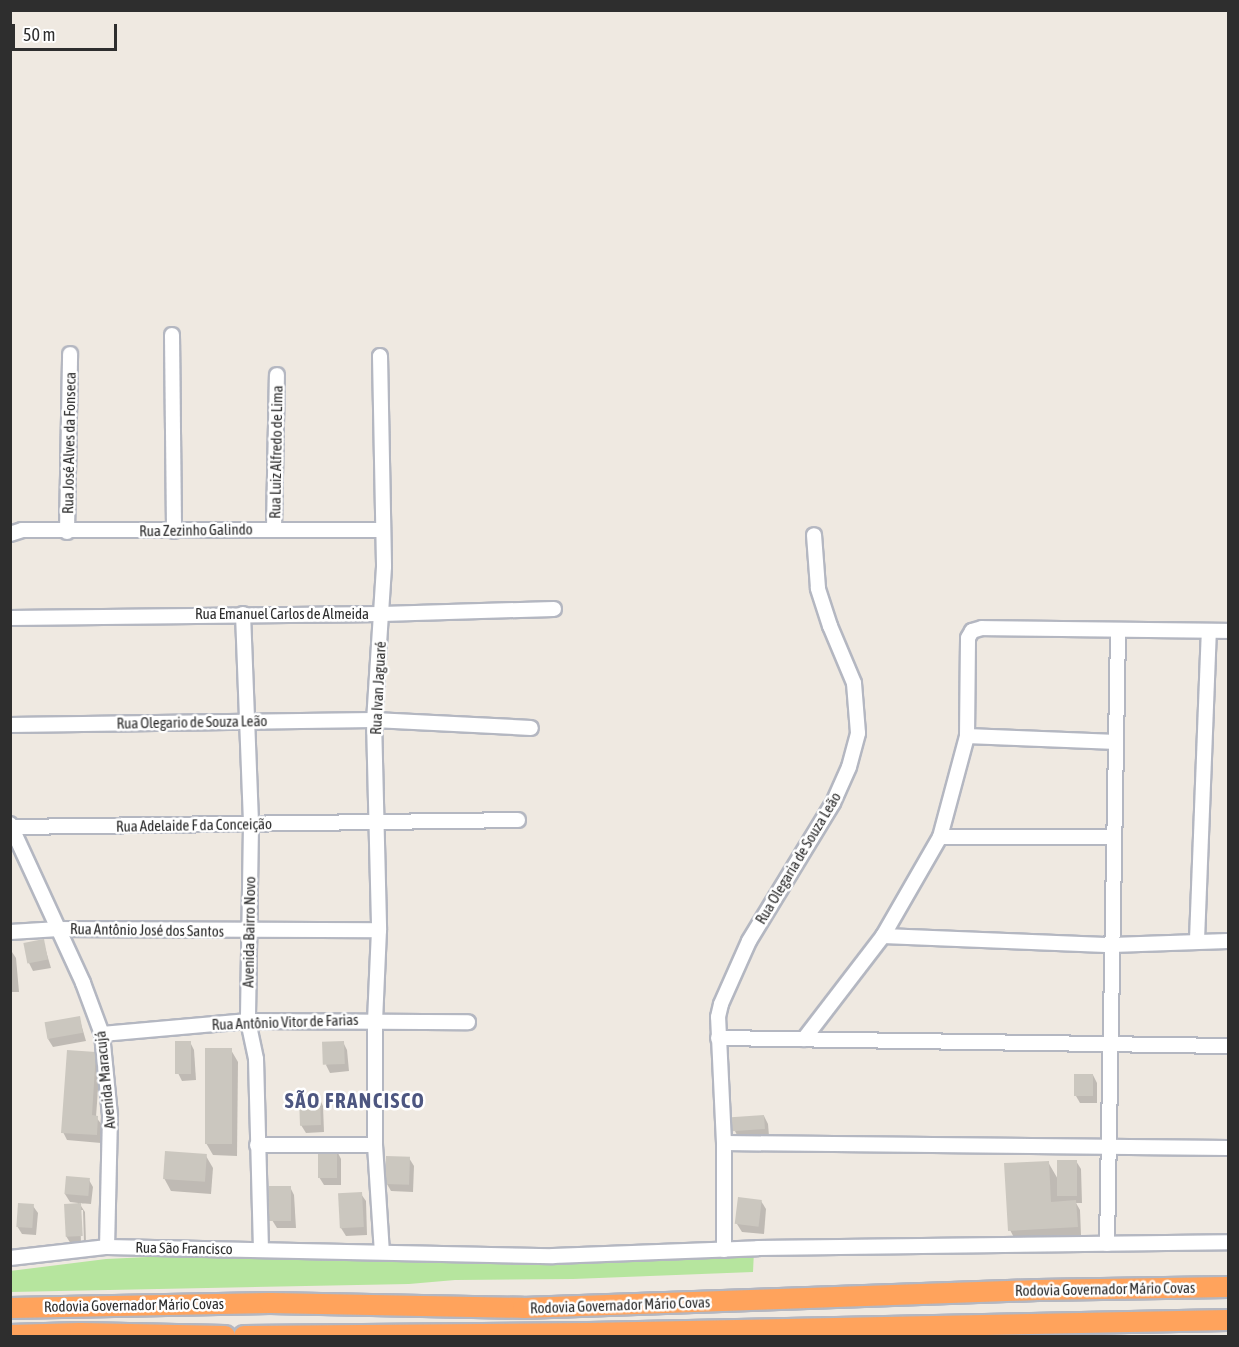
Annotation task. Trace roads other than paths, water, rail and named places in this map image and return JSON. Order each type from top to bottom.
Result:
[{"type":"highway","name":"Rodovia Governador Mário Covas","points":[[10,1308],[270,1304],[523,1308],[1026,1290],[1228,1287]]},
{"type":"highway","name":"Rodovia Governador Mário Covas","points":[[244,1336],[1098,1329],[1228,1320]]},
{"type":"highway","name":"Rodovia Governador Mário Covas","points":[[10,1335],[80,1333],[225,1336]]},
{"type":"street","points":[[172,335],[174,531]]},
{"type":"street","name":"Rua José Alves da Fonseca","points":[[67,532],[70,354]]},
{"type":"street","name":"Rua Ivan Jaguaré","points":[[380,356],[382,614],[374,720],[379,930],[375,1020],[375,1145],[382,1252]]},
{"type":"street","name":"Rua Luiz Alfredo de Lima","points":[[274,528],[277,375]]},
{"type":"street","name":"Rua Zezinho Galindo","points":[[10,534],[22,530],[67,532],[274,528],[383,530]]},
{"type":"street","name":"Rua Olegaria de Souza Leão","points":[[724,1250],[724,1143],[718,1017],[728,985],[749,941],[833,803],[849,767],[858,733],[854,683],[818,588],[814,535]]},
{"type":"street","name":"Rua Emanuel Carlos de Almeida","points":[[10,618],[382,614],[554,609]]},
{"type":"street","name":"Avenida Bairro Novo","points":[[243,614],[245,720],[251,825],[248,1021],[256,1059],[261,1248]]},
{"type":"street","points":[[804,1040],[883,936],[940,837],[967,736],[968,638],[972,631],[982,628],[1228,631]]},
{"type":"street","points":[[1107,1244],[1118,631]]},
{"type":"street","points":[[1197,940],[1209,631]]},
{"type":"street","name":"Rua Olegario de Souza Leão","points":[[10,725],[374,720],[531,728]]},
{"type":"street","points":[[967,736],[1116,742]]},
{"type":"street","name":"Rua Adelaide F da Conceição","points":[[12,825],[251,825],[518,820]]},
{"type":"street","name":"Avenida Maracujá","points":[[12,825],[83,983],[102,1034],[111,1116],[107,1247]]},
{"type":"street","points":[[940,837],[1114,837]]},
{"type":"street","name":"Rua Antônio José dos Santos","points":[[10,932],[59,929],[250,932],[379,930]]},
{"type":"street","points":[[883,936],[1112,945],[1197,940],[1228,941]]},
{"type":"street","name":"Rua Antônio Vitor de Farias","points":[[102,1034],[248,1021],[468,1022]]},
{"type":"street","points":[[718,1038],[1228,1046]]},
{"type":"street","points":[[724,1143],[1228,1148]]},
{"type":"street","points":[[257,1145],[375,1145]]},
{"type":"street","name":"Rua São Francisco","points":[[10,1258],[107,1247],[261,1248],[553,1256],[724,1250],[1228,1242]]},
{"type":"district","name":"SÃO FRANCISCO","points":[[355,1100]]}]
